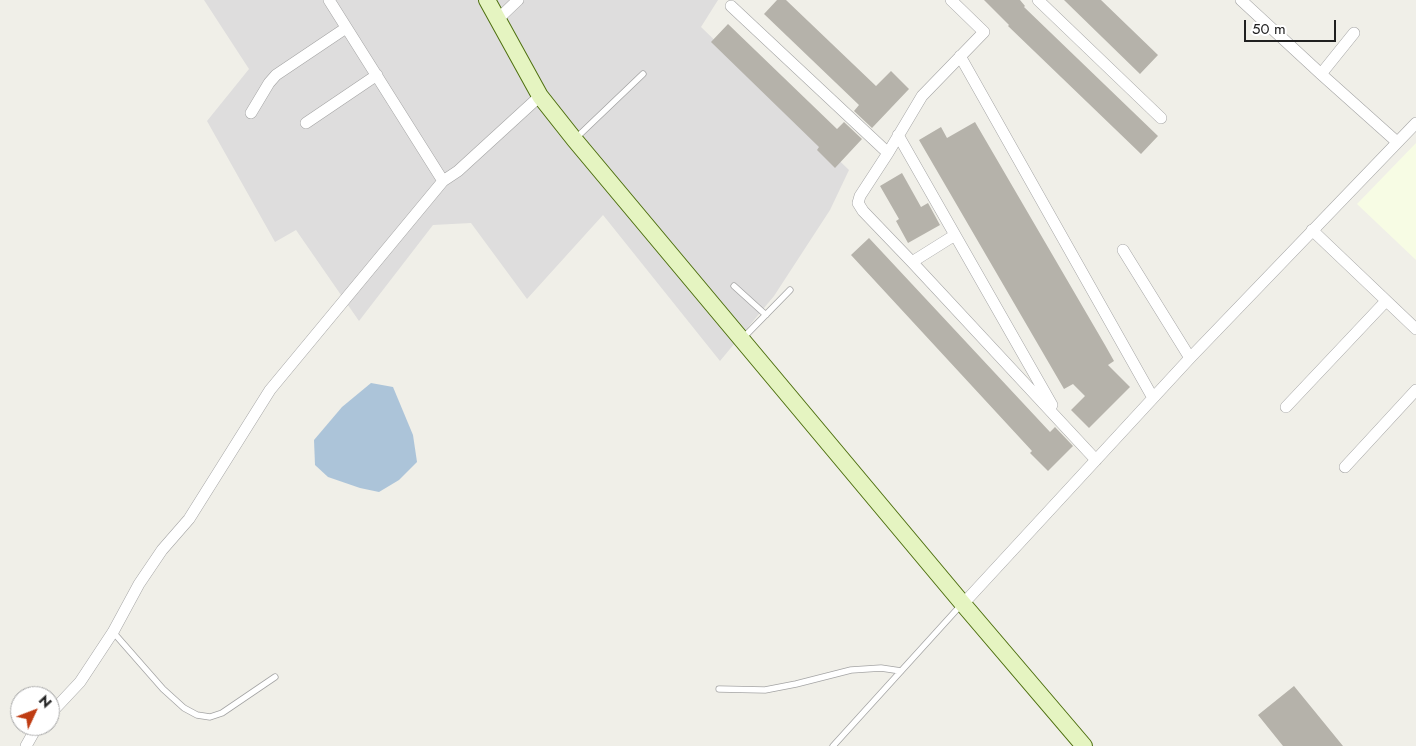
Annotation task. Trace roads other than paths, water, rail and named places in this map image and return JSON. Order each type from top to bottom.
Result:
[{"type":"main road","points":[[487,0],[540,96],[574,139],[1084,746]]},
{"type":"street","points":[[329,0],[443,181]]},
{"type":"street","points":[[498,19],[518,0]]},
{"type":"street","points":[[951,0],[984,32],[922,96],[860,196],[858,203],[863,211],[1096,460]]},
{"type":"street","points":[[1038,0],[1161,118]]},
{"type":"street","points":[[1241,0],[1397,142]]},
{"type":"street","points":[[731,6],[888,153]]},
{"type":"street","points":[[251,113],[269,82],[276,75],[346,28]]},
{"type":"street","points":[[1321,74],[1354,33]]},
{"type":"street","points":[[960,56],[1153,398]]},
{"type":"street","points":[[306,123],[377,75]]},
{"type":"street","points":[[60,703],[80,682],[113,632],[139,584],[162,550],[189,519],[270,390],[443,181],[458,171],[540,96]]},
{"type":"street","points":[[963,604],[1190,358],[1416,123]]},
{"type":"street","points":[[898,135],[1061,422]]},
{"type":"street","points":[[1312,230],[1416,329]]},
{"type":"street","points":[[912,262],[955,235]]},
{"type":"street","points":[[1124,250],[1190,358]]},
{"type":"street","points":[[1286,407],[1386,301]]},
{"type":"street","points":[[1345,467],[1416,390]]},
{"type":"lane","points":[[574,139],[643,74]]},
{"type":"lane","points":[[734,286],[766,315]]},
{"type":"lane","points":[[742,339],[790,290]]},
{"type":"lane","points":[[833,746],[963,604]]},
{"type":"lane","points":[[113,632],[163,689],[184,708],[197,715],[210,717],[222,713],[275,677]]},
{"type":"lane","points":[[719,689],[765,690],[851,670],[882,668],[901,671]]},
{"type":"water","points":[[371,383],[393,387],[413,435],[417,462],[399,480],[379,492],[360,488],[328,477],[315,465],[314,440],[342,407]]}]
